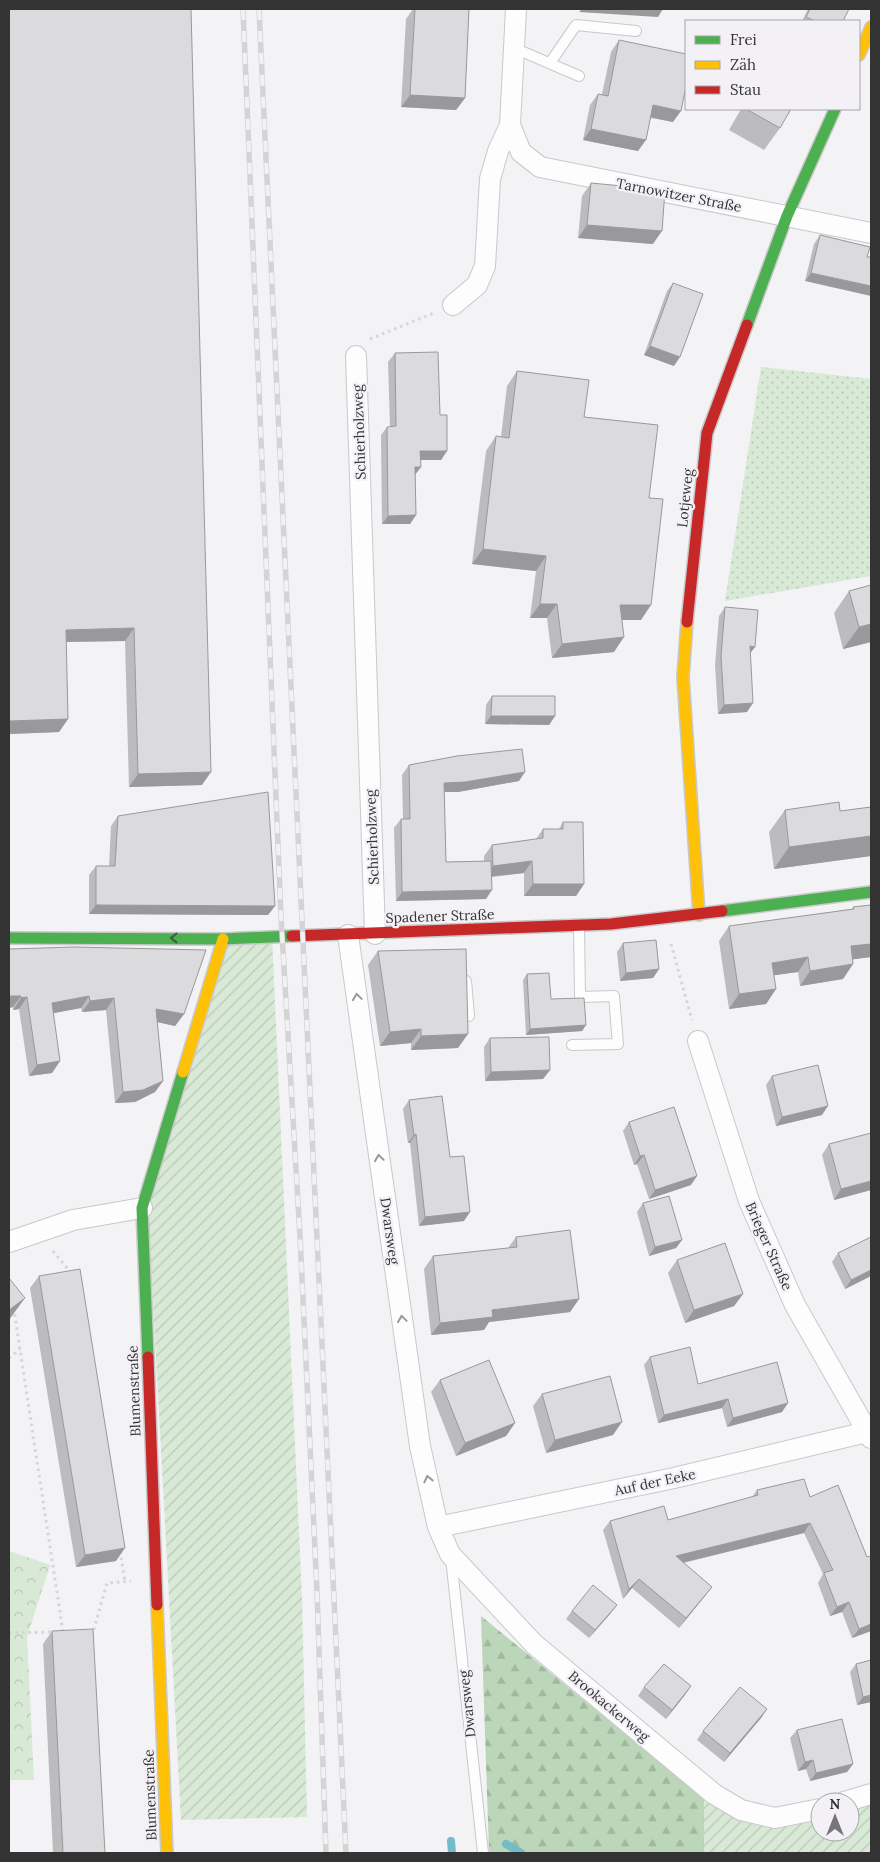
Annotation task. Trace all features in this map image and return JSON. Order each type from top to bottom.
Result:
[{"type":"street","points":[[453,304],[477,284],[485,266],[490,179],[498,151],[510,125],[516,9]]},
{"type":"street","points":[[860,53],[871,27]]},
{"type":"street","name":"Lotjeweg","points":[[699,914],[683,677],[688,608],[707,433],[787,216],[835,110]]},
{"type":"street","name":"Tarnowitzer Straße","points":[[510,125],[521,152],[540,167],[871,233]]},
{"type":"street","name":"Schierholzweg","points":[[356,356],[375,934]]},
{"type":"street","name":"Spadener Straße","points":[[9,938],[223,939],[375,934],[463,935],[664,919],[871,892]]},
{"type":"street","name":"Dwarsweg","points":[[348,935],[420,1446],[438,1527]]},
{"type":"street","name":"Blumenstraße","points":[[167,1853],[142,1208],[223,939]]},
{"type":"street","name":"Brieger Straße","points":[[698,1042],[749,1201],[795,1305],[870,1434]]},
{"type":"street","points":[[9,1242],[36,1231],[73,1220],[142,1208]]},
{"type":"street","name":"Auf der Eeke","points":[[438,1527],[674,1478],[870,1434]]},
{"type":"street","name":"Brookackerweg","points":[[438,1527],[450,1554],[534,1644],[714,1794],[741,1810],[775,1818],[810,1811]]},
{"type":"lane","points":[[550,63],[576,25],[636,31]]},
{"type":"lane","points":[[514,48],[579,76]]},
{"type":"lane","points":[[572,1045],[618,1044],[614,996],[580,997],[579,925]]},
{"type":"lane","points":[[466,968],[469,1016]]},
{"type":"lane","name":"Dwarsweg","points":[[450,1554],[483,1853]]},
{"type":"path","points":[[356,356],[365,341],[453,304]]},
{"type":"path","points":[[664,919],[698,1042]]},
{"type":"path","points":[[36,1231],[71,1274]]},
{"type":"path","points":[[9,1303],[14,1310],[64,1632]]},
{"type":"path","points":[[9,1358],[20,1349]]},
{"type":"path","points":[[118,1543],[125,1582]]},
{"type":"path","points":[[92,1638],[107,1583]]},
{"type":"path","points":[[86,1631],[94,1631]]},
{"type":"path","points":[[9,1633],[71,1632]]},
{"type":"green space","points":[[761,367],[871,379],[871,576],[725,601]]},
{"type":"green space","points":[[272,937],[302,1599],[307,1817],[181,1820],[148,1209],[227,939]]},
{"type":"green space","points":[[9,1551],[50,1565],[27,1637],[34,1780],[9,1780]]},
{"type":"green space","points":[[481,1616],[704,1798],[704,1853],[493,1853],[489,1851]]},
{"type":"green space","points":[[704,1798],[810,1814],[810,1842],[860,1842],[860,1805],[871,1802],[871,1853],[704,1853]]},
{"type":"building","points":[[9,9],[191,9],[211,772],[138,774],[134,628],[66,630],[68,719],[9,721]]},
{"type":"building","points":[[415,9],[469,9],[465,98],[410,95]]},
{"type":"building","points":[[810,9],[849,9],[844,20],[813,20],[806,17]]},
{"type":"building","points":[[619,40],[685,54],[685,91],[681,111],[653,105],[646,140],[591,129],[598,94],[608,96]]},
{"type":"building","points":[[748,110],[790,110],[780,128]]},
{"type":"building","points":[[591,183],[665,190],[662,231],[587,225]]},
{"type":"building","points":[[820,235],[870,247],[867,257],[871,257],[871,286],[811,273]]},
{"type":"building","points":[[673,283],[703,294],[680,357],[650,346]]},
{"type":"building","points":[[438,352],[440,415],[447,415],[447,451],[420,451],[421,467],[415,467],[416,515],[388,516],[387,427],[396,426],[395,353]]},
{"type":"building","points":[[517,371],[589,380],[584,417],[658,425],[649,498],[663,499],[651,605],[620,605],[624,637],[562,644],[557,604],[540,604],[546,556],[483,549],[496,436],[509,438]]},
{"type":"building","points":[[871,585],[871,624],[859,627],[849,591]]},
{"type":"building","points":[[725,607],[758,610],[755,647],[750,646],[753,703],[724,705],[721,656]]},
{"type":"building","points":[[492,696],[555,696],[555,716],[491,716]]},
{"type":"building","points":[[522,749],[525,772],[465,782],[444,783],[446,862],[491,861],[492,890],[402,892],[401,819],[410,819],[409,765],[457,756]]},
{"type":"building","points":[[268,792],[275,906],[96,905],[96,866],[115,866],[118,816]]},
{"type":"building","points":[[839,802],[840,811],[871,807],[871,836],[789,847],[785,810]]},
{"type":"building","points":[[563,822],[583,822],[584,884],[533,884],[532,861],[493,866],[492,845],[543,838],[543,829],[563,829]]},
{"type":"building","points":[[871,905],[871,944],[851,946],[853,964],[810,971],[808,957],[772,963],[776,989],[739,994],[729,926]]},
{"type":"building","points":[[656,940],[659,969],[626,973],[623,943]]},
{"type":"building","points":[[74,947],[206,950],[184,1014],[156,1009],[163,1081],[143,1090],[123,1092],[114,998],[90,1001],[89,996],[52,1003],[60,1061],[37,1065],[27,997],[9,996],[9,949]]},
{"type":"building","points":[[466,949],[468,1034],[421,1036],[421,1029],[390,1032],[378,951]]},
{"type":"building","points":[[549,973],[551,999],[584,998],[586,1025],[530,1029],[527,974]]},
{"type":"building","points":[[549,1037],[550,1070],[491,1072],[490,1038]]},
{"type":"building","points":[[818,1065],[828,1106],[782,1117],[772,1076]]},
{"type":"building","points":[[442,1096],[450,1157],[464,1156],[470,1212],[425,1217],[416,1134],[414,1135],[409,1100]]},
{"type":"building","points":[[674,1107],[697,1176],[655,1190],[644,1155],[640,1156],[629,1122]]},
{"type":"building","points":[[871,1133],[871,1181],[841,1189],[829,1144]]},
{"type":"building","points":[[669,1196],[682,1240],[655,1247],[643,1203]]},
{"type":"building","points":[[570,1230],[579,1299],[492,1310],[493,1317],[440,1323],[433,1256],[517,1247],[516,1237]]},
{"type":"building","points":[[871,1237],[871,1270],[851,1280],[838,1253]]},
{"type":"building","points":[[725,1243],[743,1294],[694,1310],[677,1260]]},
{"type":"building","points":[[80,1269],[125,1548],[85,1555],[39,1276]]},
{"type":"building","points":[[9,1278],[25,1298],[9,1310]]},
{"type":"building","points":[[690,1347],[698,1384],[777,1362],[788,1403],[733,1418],[728,1399],[664,1415],[650,1357]]},
{"type":"building","points":[[489,1360],[515,1423],[465,1443],[440,1380]]},
{"type":"building","points":[[610,1376],[622,1422],[555,1440],[542,1394]]},
{"type":"building","points":[[804,1479],[810,1497],[838,1485],[867,1557],[871,1556],[871,1624],[859,1629],[849,1602],[837,1607],[824,1573],[833,1570],[810,1523],[676,1556],[712,1587],[686,1618],[639,1579],[629,1589],[610,1521],[664,1506],[668,1520],[758,1495],[757,1490]]},
{"type":"building","points":[[593,1585],[617,1605],[595,1630],[572,1611]]},
{"type":"building","points":[[93,1629],[105,1853],[63,1853],[52,1631]]},
{"type":"building","points":[[871,1660],[871,1695],[863,1697],[856,1664]]},
{"type":"building","points":[[664,1664],[691,1686],[672,1710],[644,1687]]},
{"type":"building","points":[[740,1687],[767,1709],[730,1753],[703,1731]]},
{"type":"building","points":[[842,1719],[853,1764],[816,1773],[813,1760],[805,1762],[797,1730]]},
{"type":"waterway","points":[[451,1841],[452,1853]]},
{"type":"waterway","points":[[506,1844],[521,1853]]},
{"type":"railway","points":[[243,9],[281,917],[300,1236],[317,1592],[326,1853]]},
{"type":"railway","points":[[259,9],[346,1853]]},
{"type":"traffic: fast","points":[[747,325],[787,216],[835,110]]},
{"type":"traffic: fast","points":[[722,911],[871,892]]},
{"type":"traffic: fast","points":[[9,938],[223,939],[292,936]]},
{"type":"traffic: fast","points":[[148,1357],[142,1208],[183,1072]]},
{"type":"traffic: slow","points":[[860,53],[871,27]]},
{"type":"traffic: slow","points":[[687,622],[683,677],[699,915]]},
{"type":"traffic: slow","points":[[183,1072],[223,939]]},
{"type":"traffic: slow","points":[[157,1605],[167,1853]]},
{"type":"traffic: jam","points":[[687,622],[707,433],[747,325]]},
{"type":"traffic: jam","points":[[292,936],[611,924],[722,911]]},
{"type":"traffic: jam","points":[[148,1357],[157,1605]]}]
